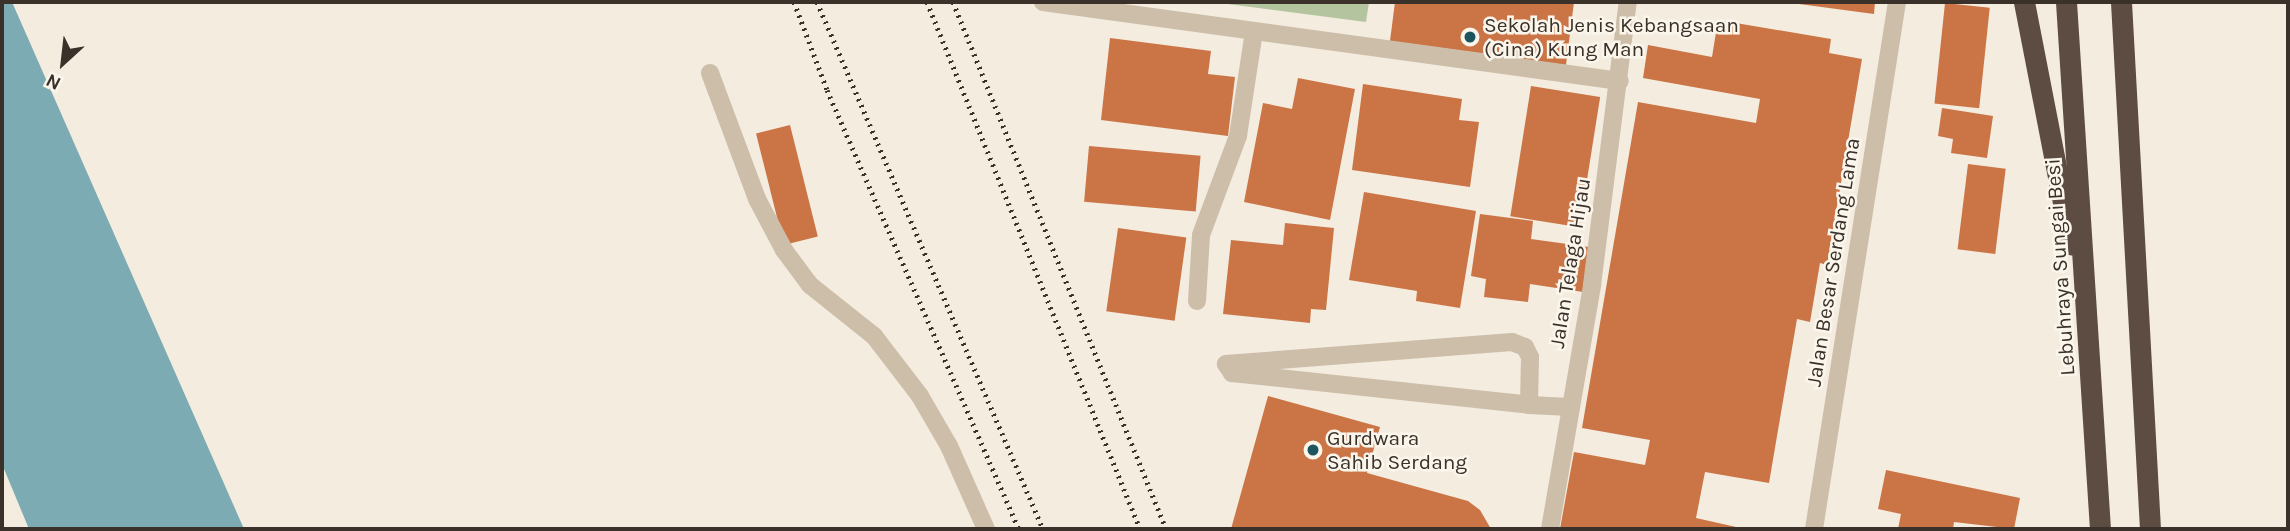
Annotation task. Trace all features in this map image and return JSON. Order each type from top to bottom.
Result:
[{"type":"highway","points":[[2024,2],[2089,335]]},
{"type":"highway","name":"Lebuhraya Sungai Besi","points":[[2066,2],[2100,529]]},
{"type":"highway","points":[[2120,2],[2150,529]]},
{"type":"street","points":[[1043,2],[1620,81]]},
{"type":"street","name":"Jalan Telaga Hijau","points":[[1550,529],[1592,285],[1628,2]]},
{"type":"street","name":"Jalan Besar Serdang Lama","points":[[1814,529],[1897,2]]},
{"type":"street","points":[[1197,301],[1201,235],[1238,136],[1254,31]]},
{"type":"street","points":[[710,73],[757,200],[784,250],[810,285],[874,336],[920,397],[949,446],[986,529]]},
{"type":"street","points":[[1529,405],[1530,358],[1525,347],[1512,342],[1226,364],[1232,373],[1529,405],[1570,407]]},
{"type":"green space","points":[[1212,2],[1369,2],[1366,22]]},
{"type":"water","points":[[2,2],[12,2],[244,529],[29,529],[2,464]]},
{"type":"building","points":[[1395,2],[1574,2],[1566,65],[1390,41]]},
{"type":"building","points":[[1784,2],[1875,2],[1874,14]]},
{"type":"building","points":[[1945,3],[1990,8],[1979,108],[1934,103]]},
{"type":"building","points":[[1718,20],[1831,39],[1829,53],[1862,59],[1827,265],[1820,263],[1810,322],[1797,319],[1769,483],[1705,472],[1696,518],[1745,529],[1560,529],[1574,452],[1645,465],[1650,440],[1582,428],[1638,102],[1756,123],[1760,99],[1643,78],[1648,45],[1712,57]]},
{"type":"building","points":[[1110,38],[1211,51],[1208,74],[1235,77],[1228,136],[1101,120]]},
{"type":"building","points":[[1298,78],[1355,89],[1330,220],[1244,202],[1263,103],[1292,109]]},
{"type":"building","points":[[1363,84],[1462,99],[1459,120],[1479,122],[1470,187],[1352,170]]},
{"type":"building","points":[[1531,86],[1600,97],[1579,227],[1510,216]]},
{"type":"building","points":[[1942,108],[1993,116],[1987,158],[1951,153],[1953,139],[1938,136]]},
{"type":"building","points":[[790,125],[818,237],[784,245],[756,133]]},
{"type":"building","points":[[1089,146],[1201,156],[1196,212],[1084,202]]},
{"type":"building","points":[[1968,164],[2006,169],[1995,254],[1958,249]]},
{"type":"building","points":[[1364,192],[1476,211],[1460,308],[1416,301],[1417,291],[1349,280]]},
{"type":"building","points":[[1480,214],[1533,221],[1531,239],[1589,247],[1583,292],[1530,284],[1528,302],[1484,297],[1486,279],[1471,276]]},
{"type":"building","points":[[1285,223],[1334,228],[1326,310],[1311,309],[1310,323],[1223,314],[1231,240],[1283,245]]},
{"type":"building","points":[[1118,228],[1186,238],[1175,321],[1106,311]]},
{"type":"building","name":"Gurdwara Sahib Serdang","points":[[1268,396],[1380,427],[1367,473],[1468,501],[1480,510],[1491,529],[1231,529]]},
{"type":"building","points":[[1886,470],[2020,498],[2014,529],[1954,522],[1953,529],[1898,529],[1901,514],[1878,509]]},
{"type":"railway","points":[[794,2],[827,90],[1019,529]]},
{"type":"railway","points":[[817,2],[1043,529]]},
{"type":"railway","points":[[927,2],[1140,529]]},
{"type":"railway","points":[[953,2],[1166,529]]},
{"type":"place","name":"Sekolah Jenis Kebangsaan (Cina) Kung Man","points":[[1470,37]]},
{"type":"place","name":"Gurdwara Sahib Serdang","points":[[1313,450]]}]
